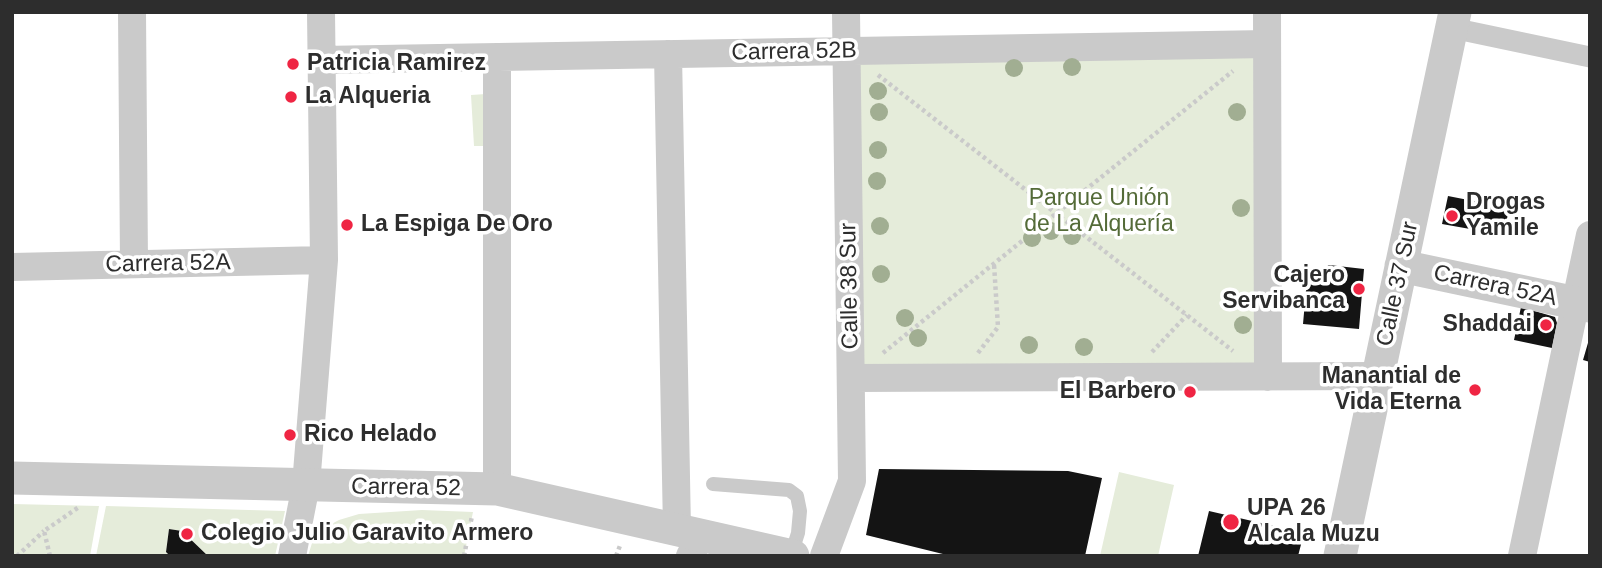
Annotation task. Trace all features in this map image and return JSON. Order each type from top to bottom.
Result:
[{"type":"street","points":[[132,12],[134,264]]},
{"type":"street","points":[[292,556],[306,485],[324,260],[321,12]]},
{"type":"street","name":"Calle 38 Sur","points":[[824,556],[852,481],[846,12]]},
{"type":"street","points":[[1267,12],[1268,377]]},
{"type":"street","points":[[1454,20],[1590,57]]},
{"type":"street","name":"Calle 37 Sur","points":[[1340,556],[1454,20]]},
{"type":"street","name":"Carrera 52B","points":[[321,60],[1267,44]]},
{"type":"street","points":[[668,54],[689,540]]},
{"type":"street","points":[[487,489],[497,57]]},
{"type":"street","points":[[1522,556],[1583,304],[1590,235]]},
{"type":"street","name":"Carrera 52A","points":[[12,267],[324,260]]},
{"type":"street","name":"Carrera 52A","points":[[1401,267],[1583,304]]},
{"type":"street","points":[[851,378],[1378,376]]},
{"type":"street","name":"Carrera 52","points":[[12,478],[487,489],[689,540],[792,556]]},
{"type":"lane","points":[[713,484],[789,490],[797,496],[800,511],[792,556]]},
{"type":"path","points":[[851,378],[1267,44]]},
{"type":"path","points":[[846,52],[1268,377]]},
{"type":"path","points":[[959,377],[998,327],[994,263]]},
{"type":"path","points":[[1129,377],[1187,315]]},
{"type":"path","points":[[464,556],[487,489]]},
{"type":"path","points":[[18,556],[44,531],[82,505]]},
{"type":"path","points":[[44,531],[50,556]]},
{"type":"green space","name":"Parque Unión de La Alquería","points":[[1263,47],[1264,374],[855,375],[854,57]]},
{"type":"green space","points":[[486,94],[489,146],[474,146],[471,95]]},
{"type":"green space","points":[[1119,472],[1174,485],[1158,556],[1100,556]]},
{"type":"green space","points":[[12,504],[99,506],[90,556],[12,556]]},
{"type":"green space","name":"Colegio Julio Garavito Armero","points":[[106,506],[285,511],[275,556],[208,556],[182,531],[169,529],[166,552],[170,556],[96,556]]},
{"type":"green space","points":[[422,510],[473,512],[464,556],[308,556],[312,543],[324,528],[339,520],[359,514]]},
{"type":"building","points":[[1448,196],[1509,208],[1504,235],[1442,224]]},
{"type":"building","points":[[1329,265],[1364,269],[1359,329],[1303,324],[1307,279]]},
{"type":"building","points":[[1521,307],[1555,317],[1557,323],[1552,348],[1514,340]]},
{"type":"building","points":[[1590,336],[1590,362],[1583,360]]},
{"type":"building","points":[[879,469],[1068,471],[1102,478],[1085,556],[951,556],[866,535]]},
{"type":"building","name":"UPA 26 Alcala Muzu","points":[[1209,511],[1304,533],[1298,556],[1198,556]]},
{"type":"building","points":[[169,529],[182,531],[208,556],[170,556],[166,552]]},
{"type":"place","name":"Patricia Ramirez","points":[[293,64]]},
{"type":"place","name":"La Alqueria","points":[[291,97]]},
{"type":"place","name":"Drogas Yamile","points":[[1452,216]]},
{"type":"place","name":"La Espiga De Oro","points":[[347,225]]},
{"type":"place","name":"Cajero Servibanca","points":[[1359,289]]},
{"type":"place","name":"Shaddai","points":[[1546,325]]},
{"type":"place","name":"Manantial de Vida Eterna","points":[[1475,390]]},
{"type":"place","name":"El Barbero","points":[[1190,392]]},
{"type":"place","name":"Rico Helado","points":[[290,435]]},
{"type":"place","name":"UPA 26 Alcala Muzu","points":[[1231,522]]},
{"type":"place","name":"Colegio Julio Garavito Armero","points":[[187,534]]}]
